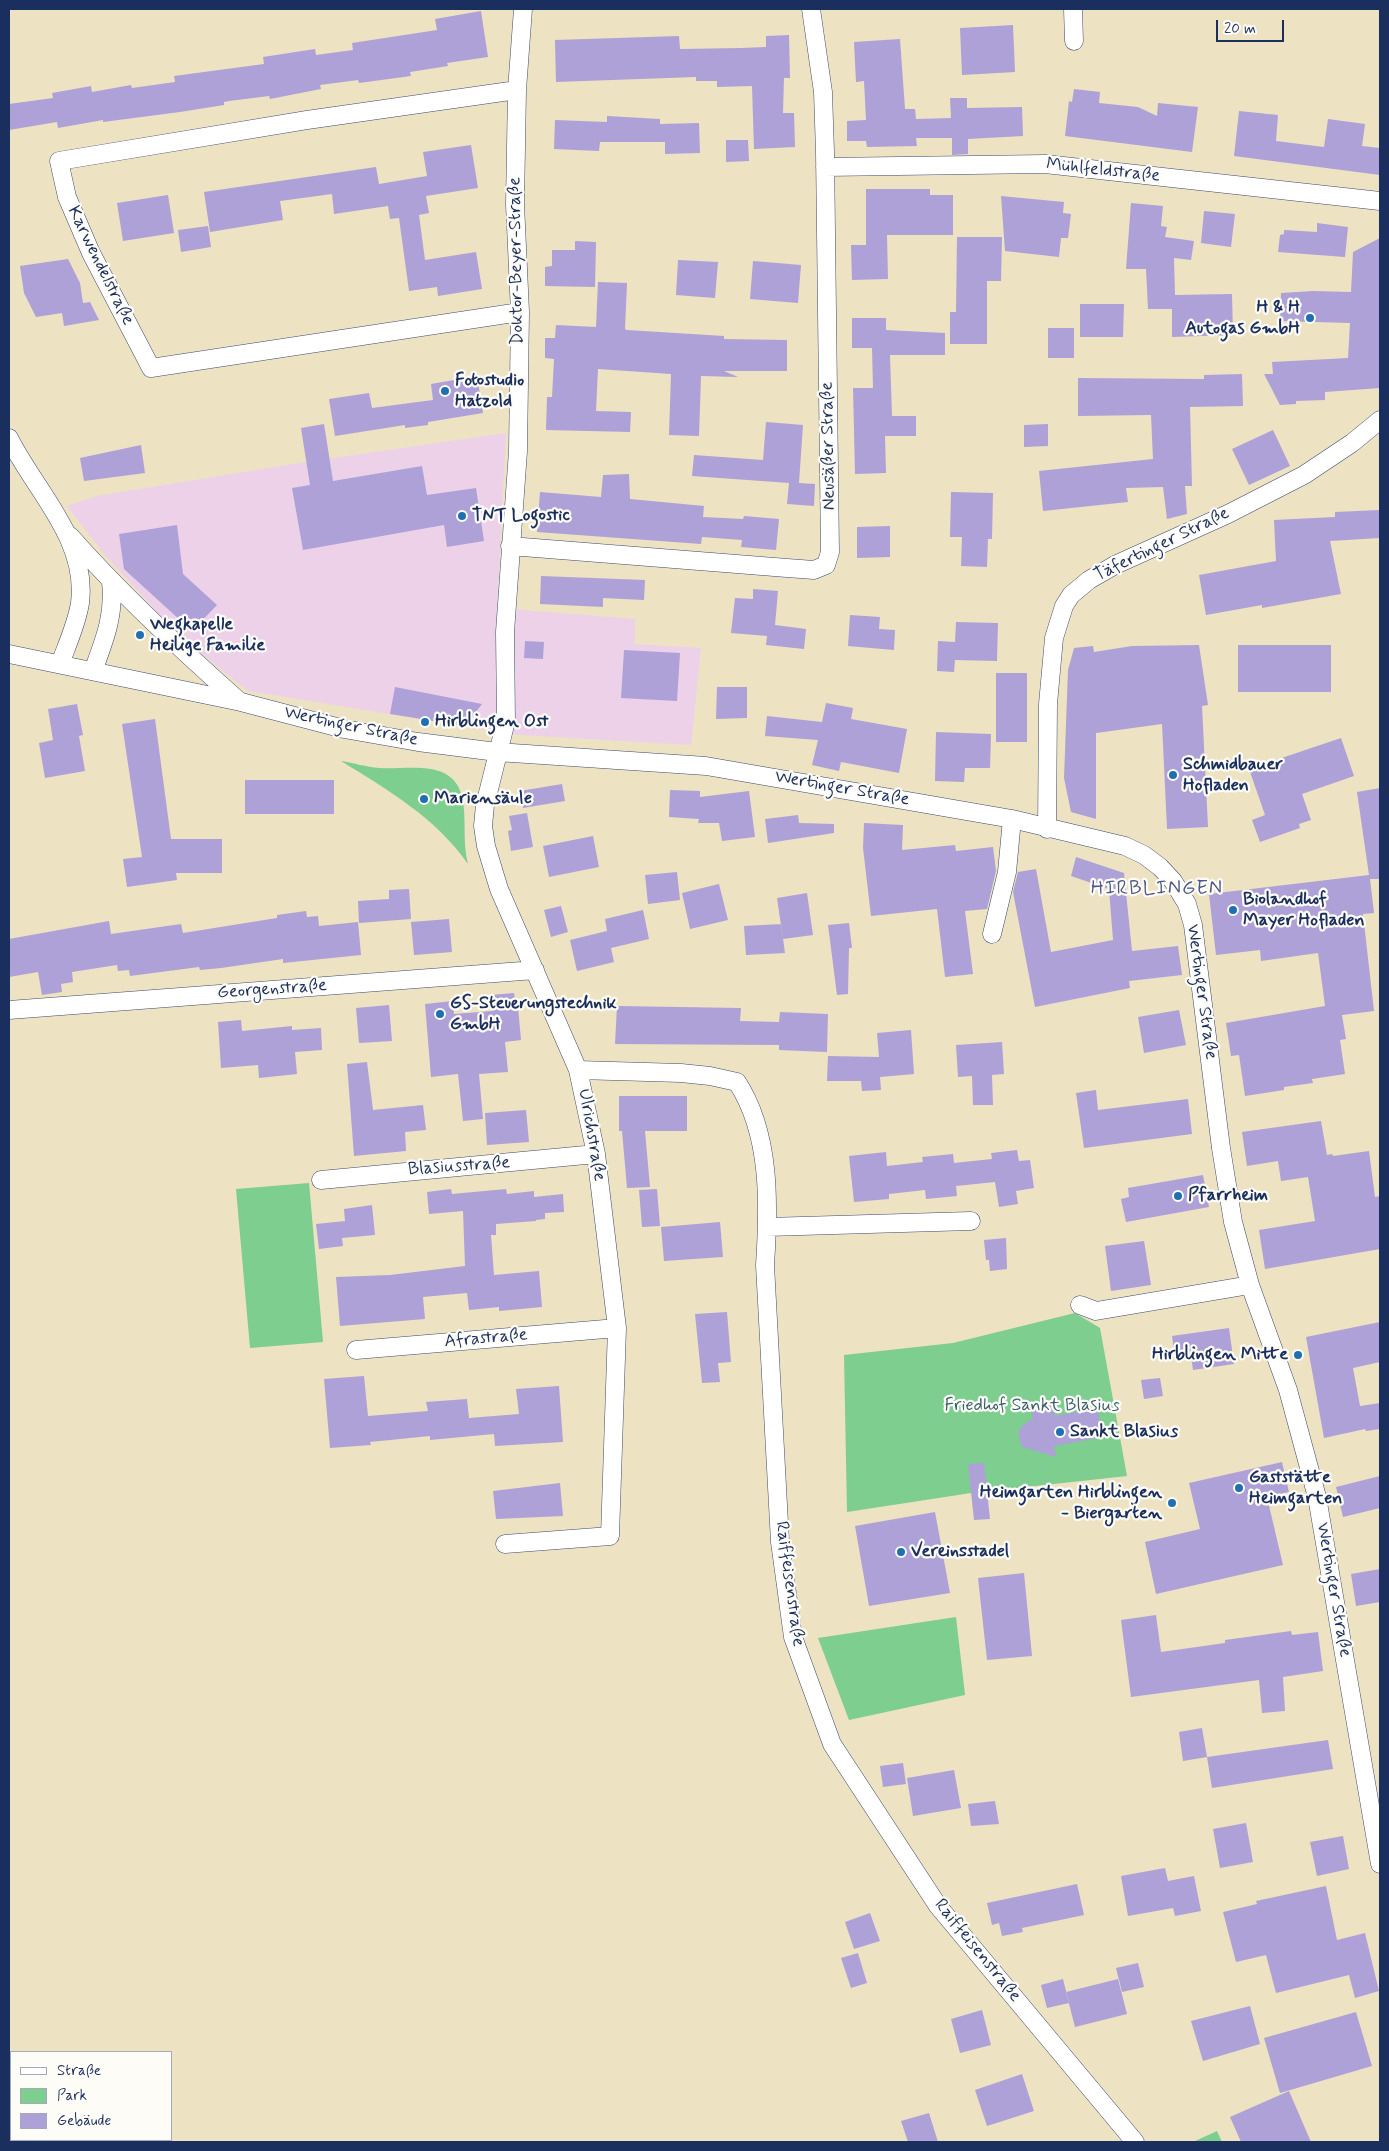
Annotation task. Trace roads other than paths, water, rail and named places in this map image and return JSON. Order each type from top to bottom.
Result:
[{"type":"street","name":"Doktor-Beyer-Straße","points":[[497,752],[506,721],[505,632],[518,451],[520,312],[515,204],[517,90],[523,9]]},
{"type":"street","name":"Neusäßer Straße","points":[[510,546],[814,570],[826,565],[830,552],[825,167],[823,92],[812,9]]},
{"type":"street","points":[[1073,9],[1074,41]]},
{"type":"street","name":"Karwendelstraße","points":[[517,90],[285,124],[59,161],[67,197],[91,253],[151,368],[520,312]]},
{"type":"street","name":"Mühlfeldstraße","points":[[825,167],[1045,164],[1380,201]]},
{"type":"street","name":"Täfertinger Straße","points":[[1047,828],[1048,704],[1054,638],[1064,606],[1071,595],[1089,580],[1115,565],[1228,514],[1304,475],[1352,443],[1380,420]]},
{"type":"street","points":[[9,438],[68,533],[79,576],[80,602],[60,664]]},
{"type":"street","name":"Wertinger Straße","points":[[68,533],[111,582],[167,638],[241,702]]},
{"type":"street","points":[[93,671],[110,623],[112,609],[111,582]]},
{"type":"street","name":"Wertinger Straße","points":[[9,654],[241,702],[344,729],[497,752],[706,766],[1012,819],[1125,846],[1144,855],[1160,867],[1173,882],[1187,904],[1193,925],[1225,1176],[1234,1222],[1250,1285],[1288,1390],[1317,1497],[1380,1864]]},
{"type":"street","name":"Ulrichstraße","points":[[497,752],[485,805],[483,826],[486,846],[499,889],[578,1070],[596,1154],[617,1328],[610,1536],[505,1544]]},
{"type":"street","points":[[992,934],[1007,872],[1012,819]]},
{"type":"street","name":"Georgenstraße","points":[[9,1010],[535,970]]},
{"type":"street","name":"Raiffeisenstraße","points":[[578,1070],[681,1073],[710,1076],[737,1082],[746,1097],[762,1142],[767,1227],[765,1265],[780,1542],[793,1637],[832,1744],[938,1906],[1135,2142]]},
{"type":"street","name":"Blasiusstraße","points":[[321,1180],[596,1154]]},
{"type":"street","points":[[767,1227],[971,1221]]},
{"type":"street","points":[[1080,1305],[1096,1311],[1250,1285]]},
{"type":"street","name":"Afrastraße","points":[[356,1350],[617,1328]]},
{"type":"place","name":"H & H Autogas GmbH","points":[[1310,318]]},
{"type":"place","name":"Fotostudio Hatzold","points":[[445,391]]},
{"type":"place","name":"TNT Logostic","points":[[462,516]]},
{"type":"place","name":"Wegkapelle Heilige Familie","points":[[140,635]]},
{"type":"place","name":"Hirblingen Ost","points":[[425,722]]},
{"type":"place","name":"Schmidbauer Hofladen","points":[[1173,775]]},
{"type":"place","name":"Mariensäule","points":[[424,799]]},
{"type":"place","name":"Biolandhof Mayer Hofladen","points":[[1233,910]]},
{"type":"place","name":"GS-Steuerungstechnik GmbH","points":[[440,1014]]},
{"type":"place","name":"Pfarrheim","points":[[1178,1196]]},
{"type":"place","name":"Hirblingen Mitte","points":[[1298,1355]]},
{"type":"place","name":"Sankt Blasius","points":[[1060,1432]]},
{"type":"place","name":"Gaststätte Heimgarten","points":[[1239,1488]]},
{"type":"place","name":"Heimgarten Hirblingen - Biergarten","points":[[1172,1503]]},
{"type":"place","name":"Vereinsstadel","points":[[901,1552]]},
{"type":"district","name":"HIRBLINGEN","points":[[1157,890]]},
{"type":"park label","name":"Friedhof Sankt Blasius","points":[[1032,1406]]}]
